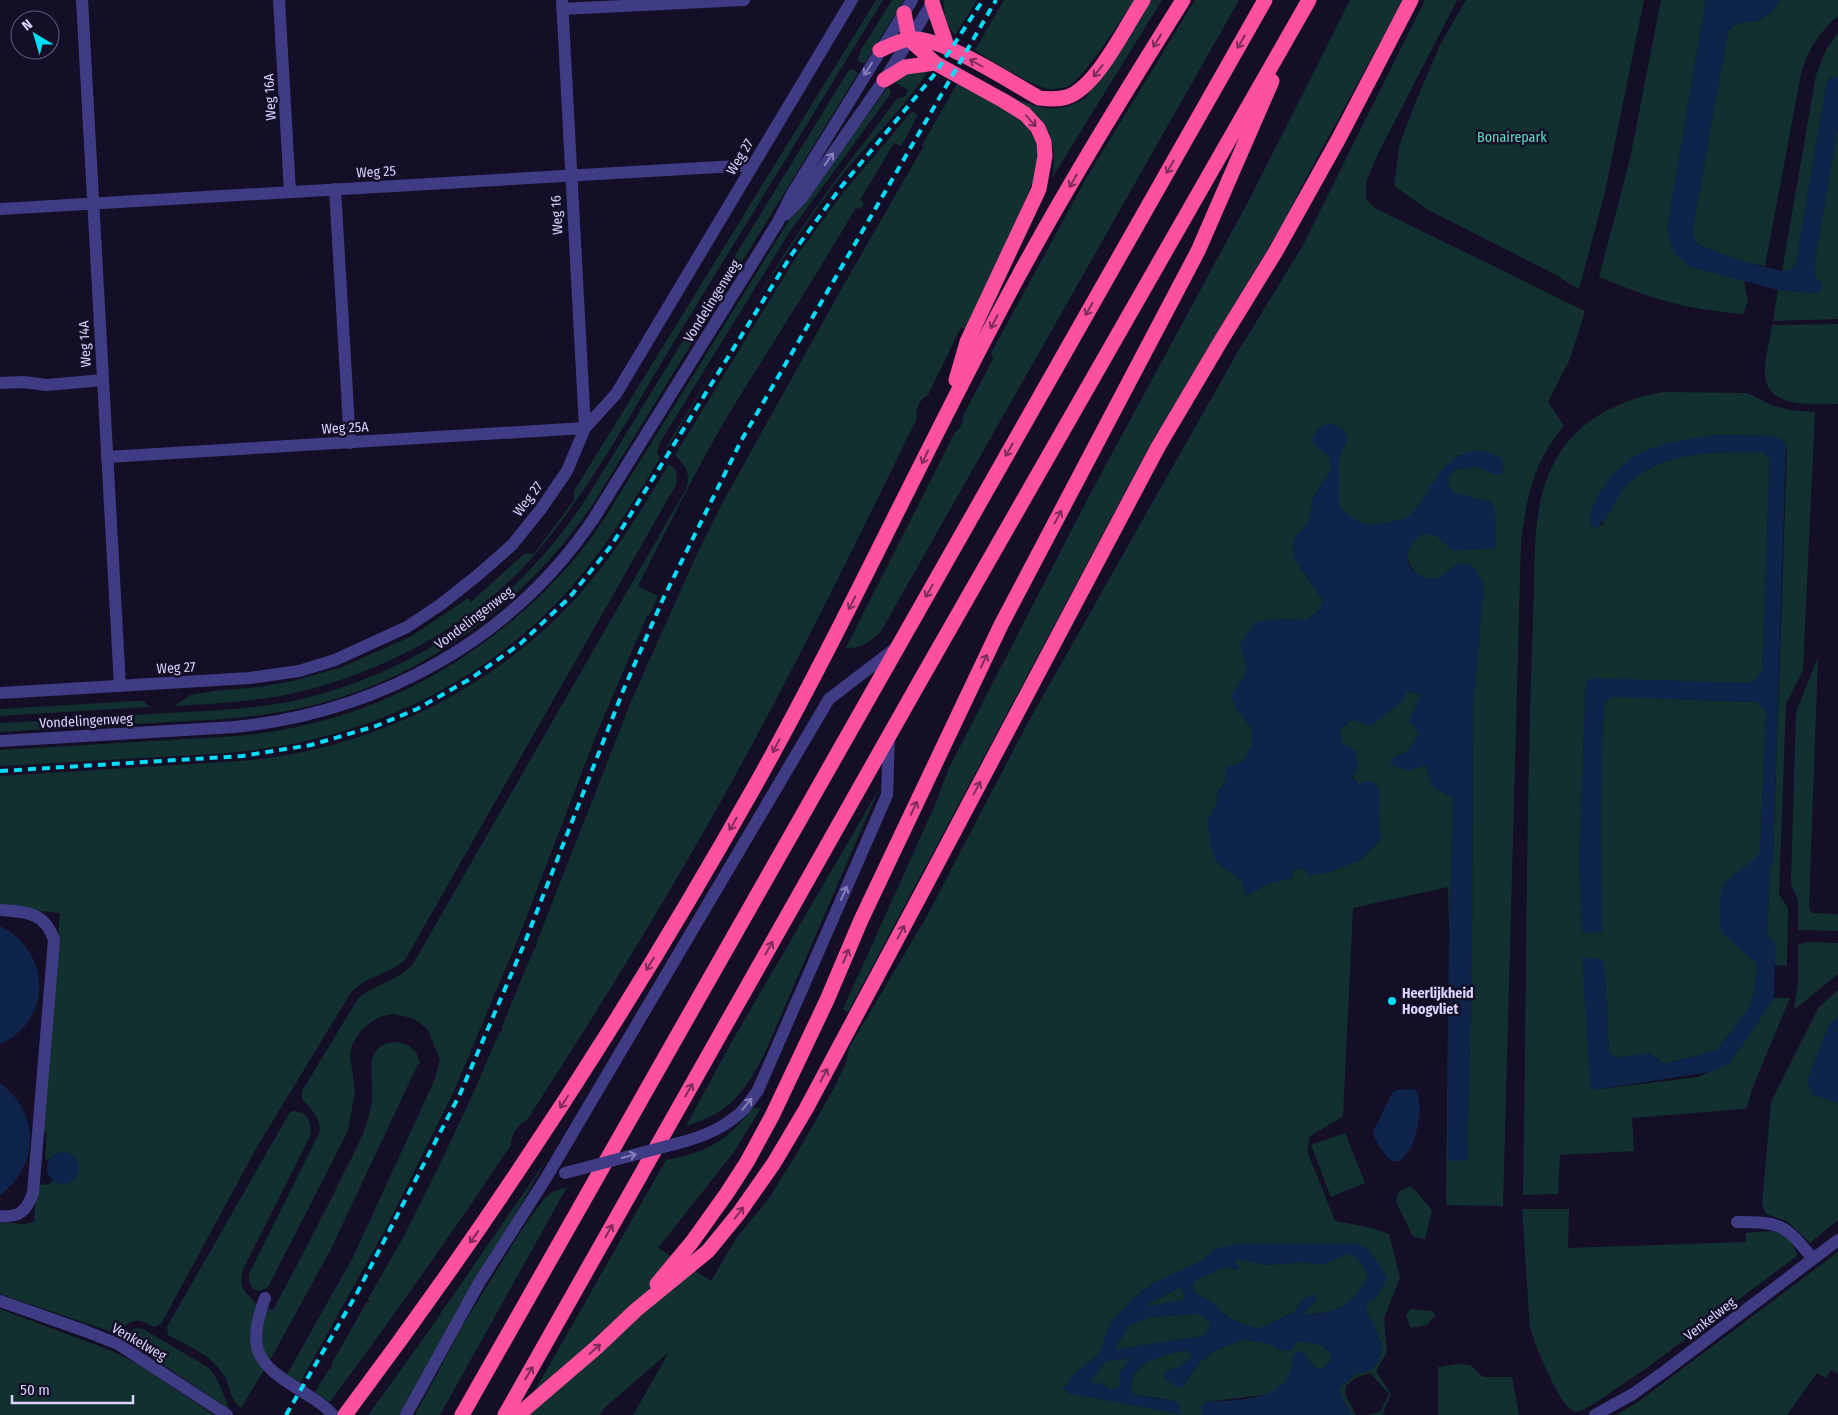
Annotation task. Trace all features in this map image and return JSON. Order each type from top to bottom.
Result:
[{"type":"highway","points":[[880,50],[909,39],[920,39],[947,46],[1039,98],[1055,100],[1079,91],[1089,82],[1102,66],[1143,0]]},
{"type":"highway","points":[[974,346],[1018,276],[1097,139],[1183,0]]},
{"type":"highway","points":[[462,1415],[1265,0]]},
{"type":"highway","points":[[518,1415],[597,1347],[636,1310],[708,1251],[759,1186],[774,1163],[806,1109],[1158,447],[1276,250],[1329,157],[1410,0]]},
{"type":"highway","points":[[933,1],[947,46]]},
{"type":"highway","points":[[636,1310],[692,1242],[747,1162],[772,1116],[827,1000],[866,911],[1002,624],[1198,251],[1306,5]]},
{"type":"highway","points":[[504,1415],[889,735],[1306,5]]},
{"type":"highway","points":[[346,1415],[410,1330],[496,1206],[578,1080],[658,952],[757,782],[877,554],[946,414],[1039,189],[1046,156],[1044,142],[1038,128],[1025,114],[935,63],[909,39],[908,7]]},
{"type":"highway","points":[[884,80],[905,67],[935,63]]},
{"type":"street","name":"Weg 14A","points":[[82,0],[120,686]]},
{"type":"street","name":"Weg 16A","points":[[279,0],[290,192]]},
{"type":"street","points":[[562,4],[744,0]]},
{"type":"street","name":"Weg 27","points":[[0,693],[250,678],[298,671],[335,660],[407,627],[440,606],[512,545],[541,509],[567,471],[584,428],[616,394],[852,0]]},
{"type":"street","name":"Vondelingenweg","points":[[778,222],[801,199],[884,80],[933,1]]},
{"type":"street","name":"Weg 16","points":[[562,4],[584,428]]},
{"type":"street","name":"Vondelingenweg","points":[[0,741],[216,729],[293,719],[340,706],[386,690],[455,653],[494,625],[524,599],[558,564],[583,534],[778,222],[792,194],[908,7]]},
{"type":"street","name":"Weg 25","points":[[0,209],[753,165]]},
{"type":"street","points":[[335,189],[350,443]]},
{"type":"street","points":[[0,383],[23,382],[47,385],[102,380]]},
{"type":"street","name":"Weg 25A","points":[[107,458],[584,428]]},
{"type":"street","points":[[406,1415],[479,1283],[546,1178],[829,699],[897,647]]},
{"type":"street","points":[[546,1178],[676,1144],[726,1124],[744,1109],[758,1090],[886,795],[889,735]]},
{"type":"street","points":[[0,910],[33,915],[43,921],[50,929],[54,940],[33,1193],[28,1207],[20,1214],[10,1217],[0,1216]]},
{"type":"street","points":[[1738,1222],[1777,1224],[1793,1235],[1813,1260]]},
{"type":"street","name":"Venkelweg","points":[[1595,1415],[1633,1394],[1666,1371],[1838,1240]]},
{"type":"street","points":[[266,1298],[257,1327],[256,1337],[257,1346],[264,1364],[280,1378],[325,1405],[333,1415]]},
{"type":"street","name":"Venkelweg","points":[[0,1301],[118,1344],[227,1415]]},
{"type":"green space","points":[[876,0],[883,0],[599,466],[581,494],[543,545],[517,573],[489,599],[458,622],[424,643],[389,661],[353,676],[280,696],[214,704],[174,706],[190,695],[293,681],[342,667],[412,636],[468,598],[471,602],[525,553],[534,554],[574,500],[574,491]]},
{"type":"green space","points":[[892,0],[904,0],[865,63],[861,63],[858,60],[861,50]]},
{"type":"green space","points":[[944,0],[977,0],[955,35],[949,28],[946,19]]},
{"type":"green space","points":[[1004,0],[1134,0],[1084,72],[1067,87],[1050,89],[1023,79],[975,50]]},
{"type":"green space","points":[[1150,0],[1162,0],[1052,178],[1054,156],[1052,141],[1046,127],[1038,117],[1009,96],[1029,104],[1048,108],[1066,107],[1086,97]]},
{"type":"green space","points":[[1195,0],[1239,0],[880,633],[860,646],[846,648],[955,432],[961,425],[963,416],[994,357],[990,355],[1087,177]]},
{"type":"green space","points":[[1350,0],[1403,0],[1285,220],[1149,447],[848,1012],[843,1009],[935,805],[949,768],[1089,496],[1249,200]]},
{"type":"green space","points":[[1425,0],[1457,0],[1379,152],[1366,182],[1366,199],[1375,208],[1585,311],[1570,359],[1548,402],[1564,426],[1553,439],[1538,466],[1529,495],[1521,542],[1503,1206],[1446,1205],[1448,887],[1353,908],[1343,1117],[1310,1136],[1307,1151],[1335,1221],[1368,1227],[1389,1234],[1400,1278],[1384,1318],[1387,1352],[1376,1371],[1391,1394],[1383,1413],[1385,1415],[1367,1415],[1380,1412],[1389,1394],[1370,1373],[1355,1378],[1346,1386],[1345,1394],[1356,1415],[1351,1415],[1340,1393],[1340,1387],[1355,1374],[1368,1371],[1381,1343],[1365,1307],[1386,1277],[1359,1244],[1237,1244],[1215,1249],[1201,1261],[1153,1283],[1134,1298],[1110,1323],[1099,1355],[1078,1370],[1064,1388],[1068,1393],[1180,1414],[1180,1406],[1166,1399],[1133,1395],[1130,1389],[1134,1375],[1151,1360],[1187,1350],[1191,1356],[1185,1363],[1164,1372],[1183,1386],[1200,1362],[1216,1350],[1245,1339],[1269,1344],[1284,1351],[1292,1350],[1297,1341],[1312,1343],[1321,1345],[1331,1355],[1329,1363],[1324,1368],[1315,1368],[1302,1351],[1293,1356],[1292,1370],[1283,1384],[1271,1394],[1205,1402],[1202,1415],[633,1415],[669,1352],[603,1409],[600,1415],[521,1415],[666,1160],[693,1153],[715,1144],[734,1129],[752,1108],[761,1108],[734,1152],[658,1248],[711,1281],[737,1237],[767,1201],[833,1090],[846,1063],[849,1048],[928,914],[1026,726],[1237,353],[1302,247]],"holes":[[[1348,439],[1339,457],[1339,506],[1350,518],[1363,524],[1377,526],[1410,516],[1459,455],[1502,459],[1503,474],[1498,475],[1477,467],[1456,469],[1448,477],[1450,488],[1455,493],[1491,502],[1453,551],[1437,536],[1423,533],[1410,545],[1407,555],[1412,568],[1424,578],[1438,579],[1459,563],[1484,584],[1473,705],[1472,949],[1467,1161],[1448,1161],[1449,955],[1453,798],[1431,785],[1425,765],[1394,757],[1407,752],[1419,733],[1421,695],[1406,691],[1352,720],[1340,729],[1343,751],[1350,772],[1358,784],[1362,859],[1326,873],[1307,876],[1305,868],[1292,870],[1293,878],[1267,884],[1246,896],[1242,881],[1216,861],[1208,818],[1217,803],[1218,791],[1242,762],[1252,746],[1252,729],[1235,707],[1247,671],[1279,619],[1305,620],[1320,610],[1323,600],[1294,558],[1293,540],[1308,523],[1313,498],[1331,469],[1329,455],[1317,448]]]},
{"type":"green space","name":"Bonairepark","points":[[1466,0],[1644,0],[1605,192],[1579,289],[1547,270],[1430,211],[1394,186],[1399,146],[1416,101],[1440,45]]},
{"type":"green space","points":[[1661,0],[1706,0],[1667,228],[1691,267],[1744,281],[1748,301],[1743,314],[1685,306],[1599,277],[1630,159]]},
{"type":"green space","points":[[1780,0],[1838,0],[1838,16],[1825,28],[1815,42],[1801,74],[1765,266],[1738,260],[1697,244],[1692,233],[1728,31],[1738,23],[1757,21],[1773,11]]},
{"type":"green space","points":[[1838,33],[1838,77],[1832,77],[1827,82],[1796,262],[1791,269],[1782,271],[1816,75],[1826,50]]},
{"type":"green space","points":[[853,69],[858,73],[593,504],[566,541],[535,575],[502,606],[467,634],[428,658],[388,679],[345,696],[301,708],[268,714],[218,719],[0,732],[0,723],[232,709],[298,700],[332,691],[397,665],[428,649],[486,610],[513,587],[544,555],[586,499],[847,73]]},
{"type":"green space","points":[[929,70],[832,188],[810,219],[747,316],[667,449],[674,434],[788,248],[831,186],[897,99],[905,96],[908,90],[893,81],[912,71]]},
{"type":"green space","points":[[958,82],[1022,118],[1033,133],[1038,149],[1038,163],[1034,179],[1003,251],[965,329],[961,327],[928,395],[919,404],[917,418],[794,665],[743,762],[671,888],[552,1082],[527,1120],[515,1131],[511,1145],[422,1275],[330,1402],[315,1392],[332,1367],[331,1365],[366,1303],[370,1301],[368,1299],[405,1234],[471,1098],[500,1031],[502,1031],[502,1026],[536,948],[632,699],[697,554],[724,500]]},
{"type":"green space","points":[[888,87],[891,92],[889,96],[789,233],[659,444],[657,452],[660,458],[615,529],[591,563],[564,595],[500,653],[464,677],[426,698],[386,716],[345,731],[304,742],[223,753],[0,766],[0,750],[237,736],[287,729],[335,717],[381,701],[425,680],[467,654],[507,625],[543,592],[592,537],[788,222]]},
{"type":"green space","points":[[912,111],[918,115],[901,146],[894,143],[860,200],[864,203],[861,209],[856,208],[724,422],[686,491],[638,586],[658,596],[649,616],[647,616],[599,728],[518,939],[454,1091],[387,1226],[300,1383],[286,1376],[352,1259],[434,1081],[440,1060],[428,1030],[412,1018],[394,1014],[383,1016],[362,1029],[352,1045],[350,1056],[355,1091],[348,1131],[268,1287],[257,1291],[249,1283],[249,1274],[320,1131],[314,1114],[302,1099],[302,1091],[357,1000],[363,994],[400,975],[413,964],[686,489],[688,475],[682,463],[675,455],[798,254],[842,194]]},
{"type":"green space","points":[[1838,126],[1838,319],[1773,321],[1778,290],[1817,293],[1822,284],[1815,276],[1814,265]]},
{"type":"green space","points":[[1838,324],[1838,404],[1806,404],[1783,399],[1774,394],[1768,387],[1765,376],[1766,357],[1772,325]]},
{"type":"green space","points":[[1663,392],[1747,393],[1771,405],[1789,410],[1815,412],[1803,670],[1786,704],[1779,894],[1788,908],[1787,966],[1774,965],[1775,941],[1767,936],[1770,870],[1773,860],[1787,449],[1772,436],[1717,435],[1683,440],[1649,449],[1633,458],[1614,474],[1590,516],[1591,526],[1602,525],[1622,490],[1640,474],[1655,466],[1672,459],[1708,453],[1763,452],[1770,458],[1762,672],[1751,683],[1586,681],[1579,862],[1582,932],[1602,932],[1601,813],[1603,706],[1607,700],[1612,697],[1757,702],[1766,712],[1760,852],[1756,859],[1726,882],[1757,964],[1754,994],[1747,1011],[1717,1050],[1664,1064],[1649,1053],[1616,1058],[1609,1053],[1605,976],[1593,1090],[1698,1077],[1729,1064],[1774,998],[1790,998],[1752,1089],[1747,1107],[1743,1109],[1632,1118],[1634,1151],[1560,1155],[1558,1194],[1523,1195],[1529,744],[1535,557],[1539,511],[1546,481],[1552,467],[1572,437],[1584,426],[1613,407]]},
{"type":"green space","points":[[669,464],[676,470],[677,483],[405,960],[362,983],[350,994],[257,1147],[161,1324],[154,1327],[140,1321],[135,1321],[112,1332],[0,1294],[0,1222],[24,1224],[34,1222],[37,1184],[48,1185],[53,1180],[56,1182],[50,1157],[49,1160],[45,1159],[47,1133],[42,1132],[60,913],[0,907],[0,776],[241,761],[290,755],[384,728],[429,708],[472,684],[512,656],[550,624],[584,589],[608,559]]},
{"type":"green space","points":[[1818,657],[1809,908],[1812,913],[1838,914],[1838,931],[1798,930],[1798,900],[1791,885],[1796,712]]},
{"type":"green space","points":[[144,701],[149,707],[0,716],[0,709]]},
{"type":"green space","points":[[879,789],[756,1070],[741,1092],[724,1109],[701,1121],[686,1126],[731,1043]]},
{"type":"green space","points":[[1807,942],[1838,943],[1838,974],[1794,1010],[1798,983],[1798,945]]},
{"type":"green space","points":[[1838,990],[1838,1017],[1829,1024],[1812,1094],[1838,1103],[1838,1220],[1810,1243],[1787,1221],[1766,1214],[1762,1204],[1771,1102],[1819,1007]]},
{"type":"green space","points":[[397,1042],[406,1044],[413,1049],[420,1064],[418,1064],[330,1251],[269,1362],[263,1348],[262,1322],[269,1308],[273,1310],[361,1139],[372,1102],[371,1071],[374,1054],[378,1048]]},
{"type":"green space","points":[[295,1111],[306,1116],[311,1134],[241,1276],[244,1290],[257,1305],[256,1360],[264,1370],[241,1408],[232,1397],[225,1378],[218,1367],[198,1351],[168,1335],[167,1327],[290,1112]]},
{"type":"green space","points":[[1345,1133],[1365,1183],[1331,1197],[1311,1145]]},
{"type":"green space","points":[[547,1159],[400,1415],[368,1415],[423,1339]]},
{"type":"green space","points":[[1411,1186],[1432,1210],[1425,1239],[1413,1237],[1396,1201],[1399,1191]]},
{"type":"green space","points":[[567,1187],[440,1415],[415,1415],[462,1327],[522,1229],[545,1198],[552,1192]]},
{"type":"green space","points":[[1522,1209],[1569,1209],[1568,1248],[1746,1242],[1746,1233],[1771,1231],[1778,1232],[1789,1239],[1794,1246],[1797,1256],[1644,1370],[1589,1407],[1576,1412],[1567,1406],[1557,1391],[1530,1328]]},
{"type":"green space","points":[[1838,1252],[1838,1374],[1831,1370],[1826,1378],[1817,1373],[1787,1415],[1616,1415],[1638,1402]]},
{"type":"green space","points":[[1349,1253],[1358,1259],[1369,1276],[1349,1302],[1333,1310],[1306,1315],[1304,1312],[1317,1300],[1302,1300],[1294,1312],[1258,1329],[1237,1322],[1220,1311],[1215,1304],[1194,1292],[1193,1284],[1196,1280],[1240,1259],[1267,1265],[1304,1262],[1320,1265]]},
{"type":"green space","points":[[1180,1287],[1185,1297],[1183,1300],[1146,1308],[1148,1304]]},
{"type":"green space","points":[[0,1309],[112,1351],[138,1364],[214,1415],[0,1415]]},
{"type":"green space","points":[[1410,1309],[1433,1311],[1435,1315],[1427,1325],[1411,1328],[1406,1315]]},
{"type":"green space","points":[[1200,1314],[1211,1323],[1209,1330],[1202,1336],[1114,1350],[1129,1326],[1150,1317]]},
{"type":"green space","points":[[133,1329],[143,1329],[206,1366],[223,1391],[229,1409],[125,1339]]},
{"type":"green space","points":[[1132,1358],[1120,1372],[1120,1386],[1107,1389],[1103,1384],[1090,1382],[1106,1361]]},
{"type":"green space","points":[[1458,1364],[1470,1365],[1483,1377],[1512,1377],[1519,1415],[1438,1415],[1438,1367]]},
{"type":"water","points":[[1706,0],[1780,0],[1773,11],[1757,21],[1738,23],[1728,31],[1692,233],[1697,244],[1738,260],[1782,271],[1793,268],[1796,262],[1827,82],[1833,77],[1838,77],[1838,126],[1814,265],[1815,276],[1822,284],[1821,290],[1817,293],[1778,290],[1691,267],[1677,256],[1670,243],[1667,228]]},
{"type":"water","points":[[1334,424],[1344,429],[1348,439],[1339,457],[1339,506],[1352,517],[1364,523],[1385,523],[1409,515],[1442,470],[1459,456],[1470,452],[1483,451],[1502,459],[1503,474],[1498,475],[1477,467],[1456,469],[1448,477],[1450,488],[1455,493],[1491,502],[1495,510],[1496,548],[1453,551],[1437,536],[1423,533],[1413,543],[1408,555],[1410,566],[1424,577],[1437,579],[1459,563],[1472,565],[1484,584],[1473,705],[1472,949],[1467,1161],[1448,1161],[1449,955],[1453,798],[1431,785],[1425,765],[1408,771],[1390,765],[1394,757],[1407,752],[1419,733],[1409,720],[1421,695],[1406,691],[1404,700],[1371,726],[1352,720],[1340,729],[1342,743],[1356,751],[1358,769],[1352,777],[1358,784],[1371,780],[1379,787],[1380,841],[1362,859],[1326,873],[1307,876],[1305,868],[1292,870],[1293,878],[1267,884],[1246,896],[1242,881],[1216,861],[1210,845],[1208,818],[1217,803],[1218,791],[1226,782],[1225,767],[1242,762],[1252,746],[1252,729],[1235,707],[1231,695],[1247,671],[1240,644],[1256,622],[1279,619],[1305,620],[1320,610],[1323,600],[1294,558],[1293,540],[1308,523],[1313,498],[1331,469],[1329,455],[1317,448],[1312,440],[1313,436],[1319,428]]},
{"type":"water","points":[[1717,435],[1772,436],[1781,439],[1786,445],[1773,860],[1770,870],[1767,936],[1775,941],[1774,998],[1729,1064],[1710,1072],[1593,1090],[1590,1085],[1582,957],[1602,959],[1605,976],[1609,1053],[1616,1058],[1649,1053],[1665,1064],[1717,1050],[1747,1010],[1754,994],[1757,964],[1721,932],[1720,903],[1722,888],[1725,884],[1760,852],[1766,712],[1757,702],[1613,697],[1607,700],[1603,706],[1601,813],[1602,932],[1582,933],[1579,862],[1586,681],[1594,678],[1751,683],[1762,672],[1770,459],[1763,452],[1709,453],[1673,459],[1640,474],[1626,486],[1600,525],[1595,528],[1590,522],[1592,509],[1601,490],[1607,481],[1631,459],[1649,449],[1666,444]]},
{"type":"water","points":[[0,926],[17,937],[29,952],[37,968],[39,985],[37,1003],[30,1019],[18,1033],[0,1044]]},
{"type":"water","points":[[1838,1017],[1838,1103],[1812,1094],[1807,1081],[1829,1024]]},
{"type":"water","points":[[0,1083],[13,1095],[22,1109],[28,1123],[30,1139],[28,1154],[22,1169],[13,1183],[0,1195]]},
{"type":"water","points":[[1415,1089],[1419,1099],[1418,1127],[1407,1153],[1400,1160],[1392,1161],[1384,1153],[1373,1132],[1392,1093],[1396,1090]]},
{"type":"water","points":[[63,1152],[75,1156],[79,1168],[75,1180],[63,1184],[51,1180],[47,1168],[51,1156]]},
{"type":"water","points":[[1237,1244],[1359,1244],[1370,1251],[1387,1277],[1375,1300],[1369,1301],[1365,1307],[1380,1340],[1381,1356],[1377,1364],[1370,1370],[1355,1374],[1340,1387],[1340,1393],[1351,1415],[1202,1415],[1201,1407],[1205,1402],[1248,1399],[1262,1396],[1274,1390],[1283,1383],[1290,1371],[1293,1356],[1301,1350],[1315,1368],[1324,1368],[1329,1363],[1331,1355],[1321,1345],[1298,1341],[1292,1350],[1288,1351],[1245,1339],[1216,1350],[1200,1362],[1183,1386],[1179,1388],[1166,1380],[1163,1375],[1164,1372],[1179,1367],[1188,1360],[1191,1356],[1186,1350],[1151,1360],[1134,1375],[1130,1389],[1133,1395],[1175,1401],[1180,1406],[1180,1414],[1068,1393],[1064,1388],[1078,1370],[1099,1355],[1110,1323],[1134,1298],[1153,1283],[1201,1261],[1215,1249]],"holes":[[[1349,1253],[1358,1259],[1369,1276],[1349,1302],[1333,1310],[1307,1315],[1304,1312],[1317,1300],[1314,1294],[1302,1300],[1294,1312],[1258,1329],[1237,1322],[1220,1311],[1215,1304],[1194,1292],[1193,1285],[1196,1280],[1225,1267],[1237,1270],[1239,1269],[1235,1261],[1240,1259],[1267,1265],[1304,1262],[1320,1265]],[[1180,1287],[1185,1297],[1183,1300],[1146,1307],[1148,1304]],[[1199,1314],[1211,1323],[1209,1330],[1202,1336],[1114,1350],[1129,1326],[1150,1317]],[[1131,1358],[1120,1372],[1120,1386],[1113,1389],[1107,1389],[1104,1384],[1090,1382],[1106,1361]]]},
{"type":"railway","points":[[0,771],[242,756],[311,745],[376,726],[417,709],[470,679],[520,644],[569,598],[611,546],[792,254],[841,187],[934,75],[983,0]]},
{"type":"railway","points":[[286,1415],[356,1295],[460,1094],[525,942],[623,691],[663,599],[741,441],[996,0]]},
{"type":"place","name":"Heerlijkheid Hoogvliet","points":[[1392,1001]]}]
